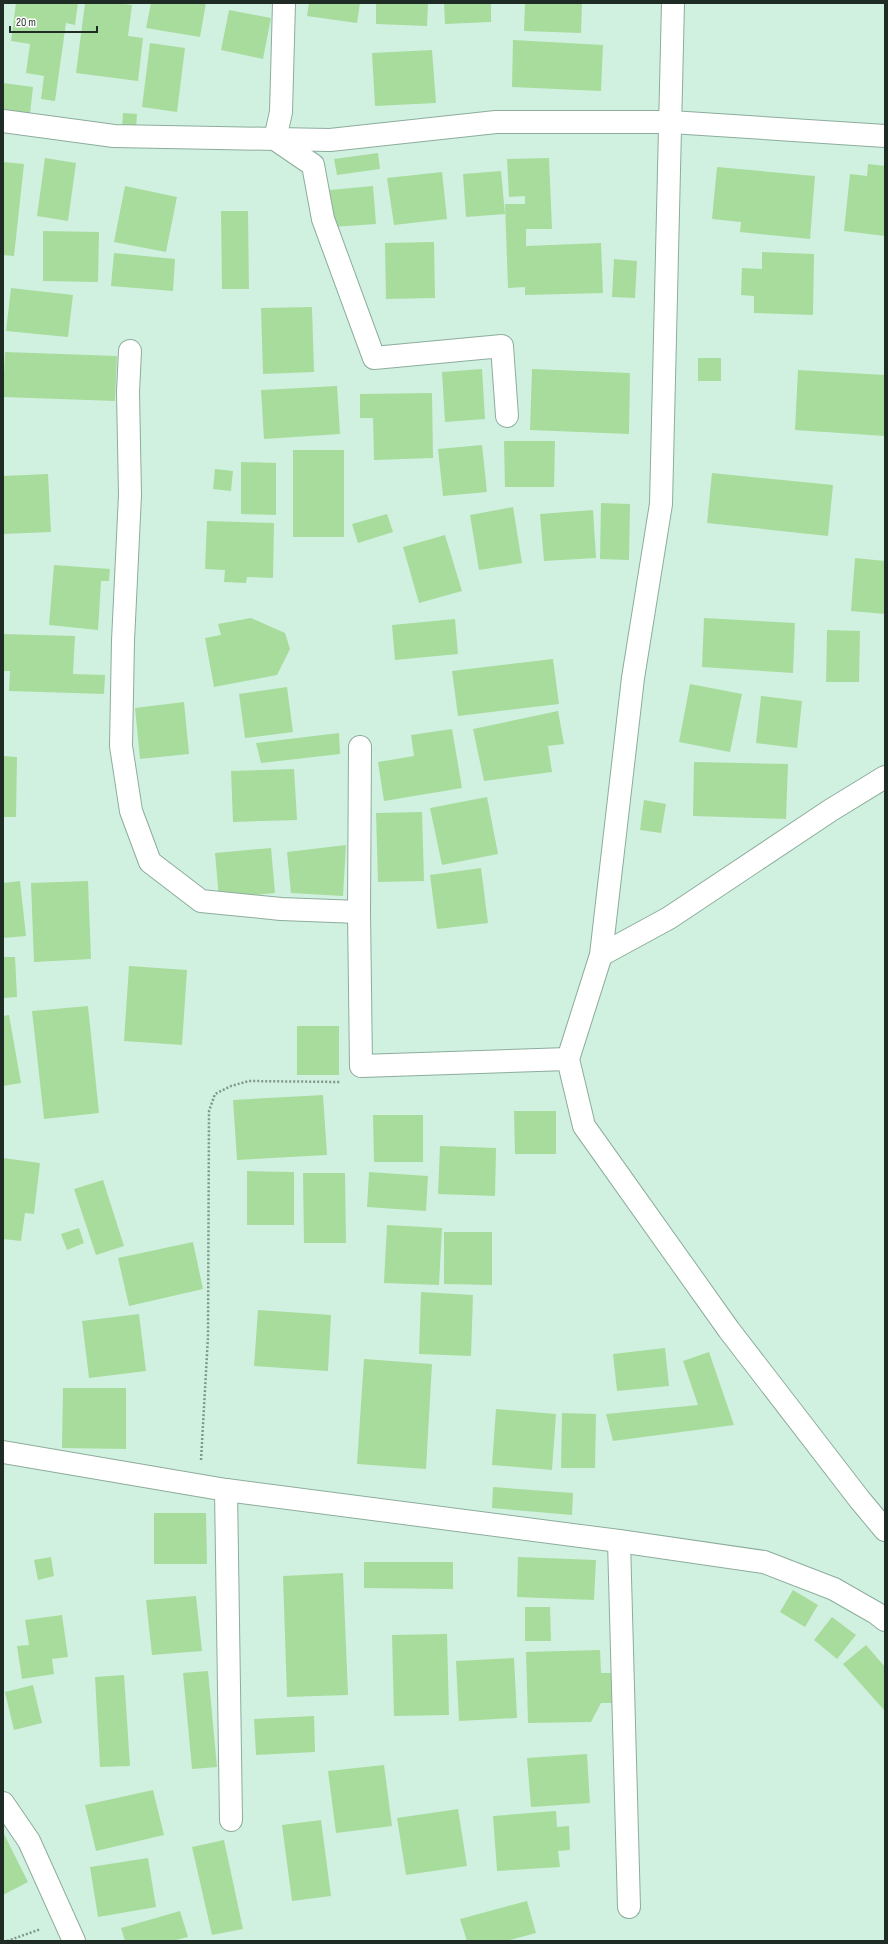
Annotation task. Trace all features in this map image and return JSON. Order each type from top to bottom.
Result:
[{"type":"street","points":[[275,139],[281,112],[284,3]]},
{"type":"street","points":[[673,3],[661,504],[633,678],[601,955],[568,1059],[584,1126],[730,1330],[860,1500],[885,1530]]},
{"type":"street","points":[[3,121],[114,136],[330,140],[496,122],[671,122],[885,136]]},
{"type":"street","points":[[275,139],[313,165],[323,219],[374,358],[502,346],[507,416]]},
{"type":"street","points":[[130,351],[128,392],[130,496],[123,641],[121,746],[131,811],[150,862],[201,901],[281,909],[359,912]]},
{"type":"street","points":[[360,746],[359,912],[361,1066],[568,1059]]},
{"type":"street","points":[[601,955],[669,918],[831,810],[885,777]]},
{"type":"street","points":[[3,1452],[226,1490],[619,1541],[764,1562],[834,1590],[876,1613],[885,1620]]},
{"type":"street","points":[[226,1490],[231,1820]]},
{"type":"street","points":[[619,1541],[629,1907]]},
{"type":"street","points":[[3,1803],[29,1841],[74,1941]]},
{"type":"path","points":[[203,1486],[201,1457],[208,1337],[209,1111],[215,1094],[231,1086],[249,1081],[342,1082],[361,1066]]},
{"type":"path","points":[[7,1941],[65,1920]]},
{"type":"building","points":[[16,3],[78,3],[75,25],[66,23],[55,101],[41,99],[44,76],[26,73],[30,44],[11,41]]},
{"type":"building","points":[[85,3],[116,3],[132,5],[128,36],[143,38],[138,81],[76,73]]},
{"type":"building","points":[[151,3],[206,3],[200,37],[146,28]]},
{"type":"building","points":[[309,3],[360,3],[357,23],[307,16]]},
{"type":"building","points":[[376,3],[428,3],[427,26],[376,24]]},
{"type":"building","points":[[444,3],[491,3],[491,22],[445,24]]},
{"type":"building","points":[[525,3],[582,3],[581,33],[524,31]]},
{"type":"building","points":[[229,10],[271,18],[263,59],[221,50]]},
{"type":"building","points":[[513,40],[603,45],[601,91],[512,87]]},
{"type":"building","points":[[150,43],[185,48],[177,112],[142,107]]},
{"type":"building","points":[[432,50],[436,103],[375,106],[372,53]]},
{"type":"building","points":[[3,83],[33,87],[30,114],[3,110]]},
{"type":"building","points":[[123,113],[137,114],[136,129],[122,128]]},
{"type":"building","points":[[378,153],[380,169],[337,175],[334,159]]},
{"type":"building","points":[[45,158],[76,163],[68,221],[37,216]]},
{"type":"building","points":[[549,158],[552,229],[526,229],[526,246],[601,243],[603,293],[525,295],[525,287],[508,288],[505,204],[525,204],[525,196],[509,197],[507,159]]},
{"type":"building","points":[[3,162],[24,164],[14,256],[3,255]]},
{"type":"building","points":[[868,164],[885,166],[885,236],[844,231],[850,174],[867,176]]},
{"type":"building","points":[[717,167],[815,176],[810,239],[740,232],[741,222],[712,219]]},
{"type":"building","points":[[501,171],[505,214],[466,217],[463,174]]},
{"type":"building","points":[[442,172],[447,219],[394,225],[387,178]]},
{"type":"building","points":[[125,186],[177,197],[166,252],[114,242]]},
{"type":"building","points":[[373,186],[376,224],[333,227],[330,190]]},
{"type":"building","points":[[221,211],[248,211],[249,289],[222,289]]},
{"type":"building","points":[[43,231],[99,232],[98,282],[43,281]]},
{"type":"building","points":[[434,242],[435,298],[386,299],[385,243]]},
{"type":"building","points":[[762,252],[814,254],[813,315],[754,313],[754,296],[741,295],[742,268],[762,269]]},
{"type":"building","points":[[114,253],[175,259],[173,291],[111,286]]},
{"type":"building","points":[[614,259],[637,261],[635,298],[612,297]]},
{"type":"building","points":[[11,288],[73,295],[68,337],[6,331]]},
{"type":"building","points":[[312,307],[314,372],[263,374],[261,308]]},
{"type":"building","points":[[5,352],[117,356],[115,401],[3,397]]},
{"type":"building","points":[[698,358],[721,358],[721,381],[698,381]]},
{"type":"building","points":[[482,369],[485,419],[445,422],[442,372]]},
{"type":"building","points":[[532,369],[630,373],[629,434],[530,430]]},
{"type":"building","points":[[798,370],[885,375],[885,436],[795,430]]},
{"type":"building","points":[[337,386],[340,434],[264,439],[261,390]]},
{"type":"building","points":[[432,393],[433,458],[374,460],[373,418],[360,418],[360,394]]},
{"type":"building","points":[[504,441],[555,441],[554,487],[505,487]]},
{"type":"building","points":[[482,445],[487,492],[443,496],[438,449]]},
{"type":"building","points":[[293,450],[344,450],[344,537],[293,537]]},
{"type":"building","points":[[241,462],[276,463],[276,515],[241,514]]},
{"type":"building","points":[[215,469],[233,471],[231,491],[213,489]]},
{"type":"building","points":[[712,473],[833,485],[828,536],[707,523]]},
{"type":"building","points":[[48,474],[51,532],[3,534],[3,476]]},
{"type":"building","points":[[601,503],[630,504],[629,560],[600,559]]},
{"type":"building","points":[[513,507],[522,563],[479,570],[470,515]]},
{"type":"building","points":[[593,510],[596,558],[544,561],[540,514]]},
{"type":"building","points":[[387,514],[393,532],[358,543],[352,524]]},
{"type":"building","points":[[207,521],[274,523],[273,578],[247,577],[246,583],[224,582],[225,570],[205,569]]},
{"type":"building","points":[[445,535],[462,591],[419,603],[403,547]]},
{"type":"building","points":[[855,558],[885,561],[885,614],[851,611]]},
{"type":"building","points":[[54,565],[110,569],[109,581],[101,581],[98,630],[49,625]]},
{"type":"building","points":[[251,618],[285,633],[290,649],[277,675],[214,687],[205,638],[221,635],[218,624]]},
{"type":"building","points":[[704,618],[795,623],[793,673],[702,667]]},
{"type":"building","points":[[455,619],[458,654],[395,660],[392,625]]},
{"type":"building","points":[[827,630],[860,631],[859,682],[826,682]]},
{"type":"building","points":[[3,634],[75,636],[73,674],[105,675],[104,694],[9,691],[10,671],[3,671]]},
{"type":"building","points":[[553,659],[559,704],[458,716],[452,671]]},
{"type":"building","points":[[690,684],[742,694],[730,752],[679,742]]},
{"type":"building","points":[[287,687],[293,732],[245,738],[239,694]]},
{"type":"building","points":[[761,696],[802,701],[797,748],[756,743]]},
{"type":"building","points":[[184,702],[189,754],[140,759],[135,708]]},
{"type":"building","points":[[558,711],[564,744],[548,746],[552,772],[484,781],[473,729]]},
{"type":"building","points":[[452,729],[462,788],[384,801],[378,762],[414,756],[411,735]]},
{"type":"building","points":[[339,733],[340,754],[261,763],[256,743]]},
{"type":"building","points":[[3,756],[17,757],[16,817],[3,817]]},
{"type":"building","points":[[694,762],[788,764],[786,819],[693,816]]},
{"type":"building","points":[[294,769],[297,820],[233,822],[231,771]]},
{"type":"building","points":[[487,797],[498,854],[442,865],[430,808]]},
{"type":"building","points":[[644,800],[666,804],[661,833],[640,830]]},
{"type":"building","points":[[422,812],[424,881],[378,882],[376,813]]},
{"type":"building","points":[[346,845],[343,896],[291,893],[287,852]]},
{"type":"building","points":[[271,848],[275,893],[219,898],[215,853]]},
{"type":"building","points":[[481,868],[488,923],[437,929],[430,875]]},
{"type":"building","points":[[20,881],[26,936],[3,938],[3,883]]},
{"type":"building","points":[[88,881],[91,959],[34,962],[31,883]]},
{"type":"building","points":[[3,957],[15,957],[17,997],[3,998]]},
{"type":"building","points":[[129,966],[187,970],[182,1045],[124,1041]]},
{"type":"building","points":[[88,1006],[99,1113],[44,1119],[32,1011]]},
{"type":"building","points":[[9,1015],[21,1083],[3,1086],[3,1016]]},
{"type":"building","points":[[297,1026],[339,1026],[339,1075],[297,1075]]},
{"type":"building","points":[[323,1095],[327,1155],[237,1160],[233,1100]]},
{"type":"building","points":[[514,1111],[556,1111],[556,1154],[515,1154]]},
{"type":"building","points":[[373,1115],[423,1115],[423,1162],[374,1162]]},
{"type":"building","points":[[440,1146],[496,1148],[495,1196],[438,1194]]},
{"type":"building","points":[[3,1158],[40,1163],[34,1214],[25,1213],[21,1241],[3,1239]]},
{"type":"building","points":[[247,1171],[294,1172],[294,1225],[247,1225]]},
{"type":"building","points":[[369,1172],[428,1176],[426,1211],[367,1207]]},
{"type":"building","points":[[303,1173],[345,1173],[346,1243],[304,1243]]},
{"type":"building","points":[[103,1180],[124,1246],[96,1255],[74,1189]]},
{"type":"building","points":[[387,1225],[442,1228],[439,1285],[384,1283]]},
{"type":"building","points":[[79,1228],[84,1243],[67,1250],[61,1234]]},
{"type":"building","points":[[444,1232],[492,1232],[492,1285],[444,1284]]},
{"type":"building","points":[[193,1242],[203,1289],[129,1306],[118,1258]]},
{"type":"building","points":[[421,1292],[473,1295],[471,1356],[419,1354]]},
{"type":"building","points":[[258,1310],[331,1315],[328,1371],[254,1366]]},
{"type":"building","points":[[139,1314],[146,1371],[89,1378],[82,1321]]},
{"type":"building","points":[[665,1348],[669,1386],[617,1391],[613,1354]]},
{"type":"building","points":[[709,1352],[734,1425],[613,1441],[606,1414],[698,1405],[683,1361]]},
{"type":"building","points":[[364,1359],[432,1364],[426,1469],[357,1464]]},
{"type":"building","points":[[63,1388],[126,1388],[126,1449],[62,1448]]},
{"type":"building","points":[[496,1409],[556,1414],[552,1470],[492,1465]]},
{"type":"building","points":[[562,1413],[596,1414],[595,1468],[561,1468]]},
{"type":"building","points":[[493,1487],[573,1493],[572,1515],[492,1508]]},
{"type":"building","points":[[154,1513],[206,1513],[207,1564],[154,1564]]},
{"type":"building","points":[[51,1557],[54,1576],[38,1580],[34,1560]]},
{"type":"building","points":[[518,1557],[596,1560],[594,1600],[517,1597]]},
{"type":"building","points":[[364,1562],[453,1562],[453,1589],[364,1588]]},
{"type":"building","points":[[343,1573],[348,1695],[287,1697],[283,1576]]},
{"type":"building","points":[[793,1590],[818,1605],[805,1627],[780,1612]]},
{"type":"building","points":[[196,1596],[202,1651],[152,1655],[146,1600]]},
{"type":"building","points":[[525,1607],[550,1607],[551,1641],[525,1641]]},
{"type":"building","points":[[62,1615],[68,1657],[52,1659],[54,1674],[22,1679],[17,1646],[29,1645],[25,1620]]},
{"type":"building","points":[[832,1617],[856,1635],[837,1659],[814,1640]]},
{"type":"building","points":[[447,1634],[449,1715],[394,1716],[392,1635]]},
{"type":"building","points":[[866,1645],[885,1667],[885,1711],[843,1664]]},
{"type":"building","points":[[600,1650],[601,1673],[615,1673],[616,1703],[601,1703],[591,1722],[528,1723],[526,1652]]},
{"type":"building","points":[[514,1658],[517,1718],[459,1721],[456,1661]]},
{"type":"building","points":[[208,1671],[217,1767],[192,1769],[183,1673]]},
{"type":"building","points":[[124,1675],[130,1766],[100,1767],[95,1677]]},
{"type":"building","points":[[33,1685],[42,1723],[14,1730],[5,1692]]},
{"type":"building","points":[[314,1716],[315,1752],[256,1755],[254,1719]]},
{"type":"building","points":[[587,1754],[590,1803],[531,1807],[527,1758]]},
{"type":"building","points":[[384,1765],[392,1826],[336,1833],[328,1771]]},
{"type":"building","points":[[153,1790],[164,1835],[96,1851],[85,1805]]},
{"type":"building","points":[[458,1809],[467,1866],[406,1875],[397,1818]]},
{"type":"building","points":[[556,1811],[557,1827],[569,1826],[570,1850],[558,1851],[560,1867],[497,1871],[493,1816]]},
{"type":"building","points":[[321,1820],[331,1896],[292,1901],[282,1825]]},
{"type":"building","points":[[3,1832],[28,1882],[3,1895]]},
{"type":"building","points":[[224,1840],[243,1929],[212,1935],[192,1847]]},
{"type":"building","points":[[148,1858],[156,1907],[98,1917],[90,1867]]},
{"type":"building","points":[[527,1901],[536,1933],[506,1941],[467,1941],[460,1919]]},
{"type":"building","points":[[180,1911],[188,1937],[172,1941],[125,1941],[121,1928]]}]
